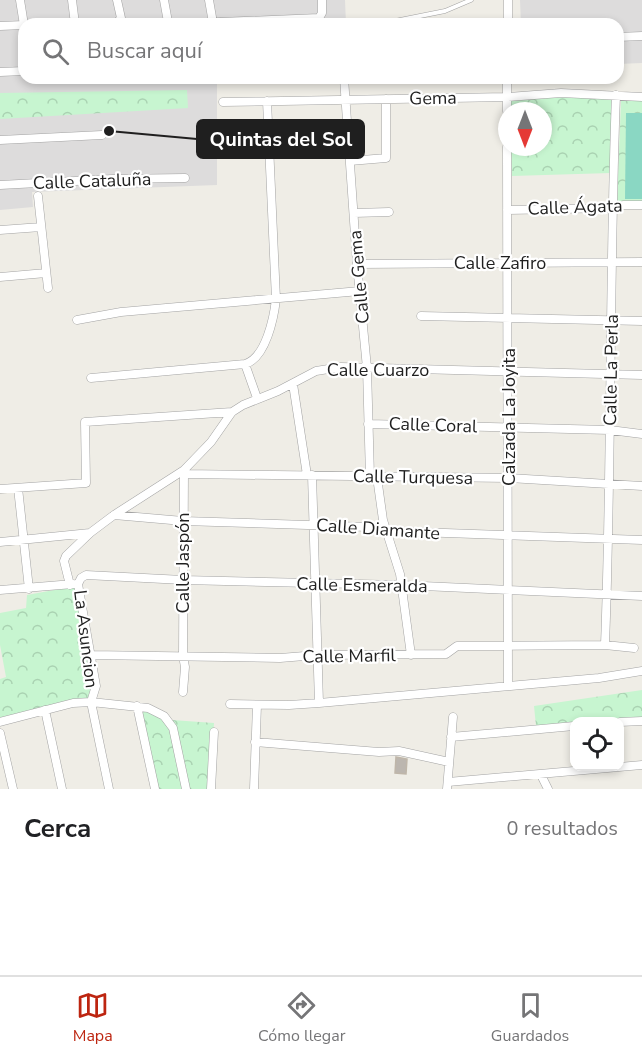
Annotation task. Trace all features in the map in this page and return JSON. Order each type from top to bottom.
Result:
[{"type":"street","points":[[20,0],[23,18]]},
{"type":"street","points":[[72,0],[74,18]]},
{"type":"street","points":[[117,0],[121,18]]},
{"type":"street","points":[[164,0],[167,18]]},
{"type":"street","points":[[209,0],[212,18]]},
{"type":"street","points":[[319,18],[322,13],[322,0]]},
{"type":"street","points":[[508,0],[508,18]]},
{"type":"street","points":[[0,26],[18,25]]},
{"type":"street","points":[[624,37],[642,36]]},
{"type":"street","points":[[0,72],[18,71]]},
{"type":"street","name":"Calle Gema","points":[[345,84],[367,368],[368,424],[373,477],[397,560],[411,655]]},
{"type":"street","points":[[507,84],[507,102]]},
{"type":"street","name":"Gema","points":[[223,102],[507,97],[561,93],[642,97]]},
{"type":"street","name":"Calle La Perla","points":[[605,645],[609,539],[612,208],[616,95]]},
{"type":"street","points":[[350,161],[386,158],[386,99]]},
{"type":"street","points":[[91,378],[245,364],[251,362],[259,354],[274,316],[276,299],[267,101]]},
{"type":"street","points":[[0,140],[102,135]]},
{"type":"street","name":"Calzada La Joyita","points":[[507,156],[508,686]]},
{"type":"street","name":"Calle Cataluña","points":[[0,185],[184,178]]},
{"type":"street","points":[[38,196],[48,288]]},
{"type":"street","name":"Calle Ágata","points":[[507,210],[642,206]]},
{"type":"street","points":[[354,213],[389,212]]},
{"type":"street","points":[[0,230],[41,226]]},
{"type":"street","name":"Calle Zafiro","points":[[357,264],[642,262]]},
{"type":"street","points":[[0,277],[46,273]]},
{"type":"street","points":[[77,320],[121,312],[360,291]]},
{"type":"street","points":[[421,316],[642,321]]},
{"type":"street","points":[[245,364],[257,398]]},
{"type":"street","name":"Calle Cuarzo","points":[[77,582],[64,561],[66,556],[90,532],[184,472],[212,442],[232,412],[316,371],[327,368],[367,368],[642,375]]},
{"type":"street","points":[[293,384],[309,475],[314,525],[319,703]]},
{"type":"street","points":[[0,489],[86,483],[85,422],[232,412]]},
{"type":"street","name":"Calle Coral","points":[[368,424],[610,430],[642,434]]},
{"type":"street","name":"Calle Turquesa","points":[[184,472],[509,478],[642,486]]},
{"type":"street","name":"Calle Jaspón","points":[[183,692],[185,667],[183,656],[184,472]]},
{"type":"street","points":[[18,488],[29,589]]},
{"type":"street","name":"Calle Diamante","points":[[114,515],[183,521],[368,527],[388,531],[642,540]]},
{"type":"street","points":[[0,542],[90,532]]},
{"type":"street","name":"Calle Esmeralda","points":[[0,590],[29,589],[77,582],[86,575],[183,580],[401,585],[642,596]]},
{"type":"street","name":"La Asuncion","points":[[77,582],[96,686],[91,702],[109,789]]},
{"type":"street","name":"Calle Marfil","points":[[91,655],[280,658],[446,654],[457,646],[605,645],[634,648]]},
{"type":"street","points":[[230,704],[319,703],[598,678],[642,670]]},
{"type":"street","points":[[0,722],[45,710],[91,702],[156,710],[164,716],[172,728],[186,789]]},
{"type":"street","points":[[254,789],[257,705]]},
{"type":"street","points":[[137,706],[155,789]]},
{"type":"street","points":[[45,710],[62,789]]},
{"type":"street","points":[[453,717],[447,786],[575,771]]},
{"type":"street","points":[[624,722],[642,721]]},
{"type":"street","points":[[451,737],[570,726]]},
{"type":"street","points":[[211,789],[214,732]]},
{"type":"street","points":[[0,733],[13,789]]},
{"type":"street","points":[[255,742],[379,752],[399,751],[449,762]]},
{"type":"street","points":[[624,766],[642,765]]},
{"type":"street","points":[[541,775],[548,789]]},
{"type":"street","points":[[494,779],[498,789]]},
{"type":"lane","points":[[412,18],[445,12],[471,0]]},
{"type":"shaded area","points":[[0,0],[345,0],[346,18],[18,18],[18,84],[217,84],[217,185],[32,192],[33,207],[0,210]]},
{"type":"shaded area","points":[[520,0],[642,0],[642,63],[624,64],[624,18],[521,18]]},
{"type":"green space","points":[[187,90],[188,108],[0,119],[0,93]]},
{"type":"green space","points":[[562,95],[614,98],[611,173],[512,176],[511,156],[552,156],[552,102],[510,102],[510,99]]},
{"type":"green space","points":[[621,101],[642,101],[642,204],[617,204]]},
{"type":"green space","points":[[626,113],[642,113],[642,199],[625,199]]},
{"type":"green space","points":[[76,586],[93,690],[88,699],[0,719],[0,679],[6,677],[0,645],[0,613],[26,608],[27,595]]},
{"type":"green space","points":[[642,690],[642,719],[570,717],[570,724],[536,726],[534,706]]},
{"type":"green space","points":[[140,708],[163,718],[171,728],[184,789],[158,789]]},
{"type":"green space","points":[[172,720],[214,723],[209,789],[187,789]]},
{"type":"building","points":[[396,757],[407,759],[406,774],[395,773]]},
{"type":"place","name":"Quintas del Sol","points":[[109,131]]}]
